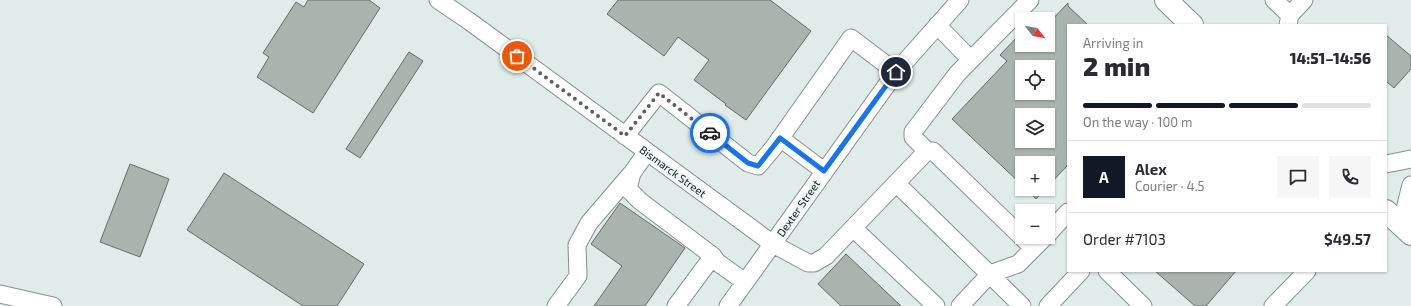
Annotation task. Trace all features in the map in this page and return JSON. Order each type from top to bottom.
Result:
[{"type":"main road","points":[[1166,0],[1191,24]]},
{"type":"street","name":"Bismarck Street","points":[[438,0],[469,21],[773,244],[808,263],[814,263],[826,256],[853,228]]},
{"type":"street","name":"Dexter Street","points":[[728,306],[896,72],[960,0]]},
{"type":"street","points":[[1015,230],[933,151],[927,151],[913,137],[913,132],[957,74],[1030,0]]},
{"type":"street","points":[[1274,0],[1289,20],[1304,0]]},
{"type":"street","points":[[937,25],[971,60]]},
{"type":"street","points":[[625,136],[659,93],[748,163],[758,166],[780,138],[851,38],[896,72]]},
{"type":"street","points":[[780,138],[824,171]]},
{"type":"street","points":[[927,151],[853,228],[936,306]]},
{"type":"street","points":[[556,306],[578,276],[577,245],[589,223],[632,173],[647,152]]},
{"type":"street","points":[[1387,164],[1411,159]]},
{"type":"street","points":[[632,173],[628,188],[640,201],[713,256],[717,262],[746,282]]},
{"type":"street","points":[[896,183],[1022,306]]},
{"type":"street","points":[[1399,223],[1411,185]]},
{"type":"street","points":[[1055,226],[1067,213]]},
{"type":"street","points":[[960,306],[990,274],[1018,264],[1038,244]]},
{"type":"street","points":[[676,306],[713,256]]},
{"type":"street","points":[[1048,306],[1080,272]]},
{"type":"street","points":[[1108,272],[1143,306]]},
{"type":"street","points":[[1273,306],[1306,272]]},
{"type":"street","points":[[0,294],[53,306]]},
{"type":"building","points":[[308,0],[369,0],[380,8],[313,113],[257,77],[269,57],[263,53],[296,2],[304,7]]},
{"type":"building","points":[[618,0],[770,0],[811,31],[746,120],[694,80],[709,60],[678,37],[664,56],[607,14]]},
{"type":"building","points":[[1068,3],[1068,6],[1087,24],[1067,24],[1067,166],[1055,179],[1055,156],[1015,156],[1015,178],[952,119],[1007,61],[1000,55],[1015,39],[1015,52],[1055,52],[1055,17]]},
{"type":"building","points":[[1387,36],[1411,56],[1411,69],[1394,88],[1387,82]]},
{"type":"building","points":[[409,52],[423,61],[360,158],[346,149]]},
{"type":"building","points":[[130,164],[169,179],[140,257],[100,242]]},
{"type":"building","points":[[224,173],[364,264],[337,306],[303,306],[187,230]]},
{"type":"building","points":[[620,203],[685,248],[645,306],[594,306],[622,266],[591,244]]},
{"type":"building","points":[[846,254],[901,306],[841,306],[818,284]]},
{"type":"building","points":[[1156,272],[1235,272],[1206,306],[1195,306]]},
{"type":"way so far","points":[[517,56],[625,136],[659,93],[710,133]]},
{"type":"route","points":[[710,133],[748,163],[758,166],[780,138],[824,171],[896,72]]}]
